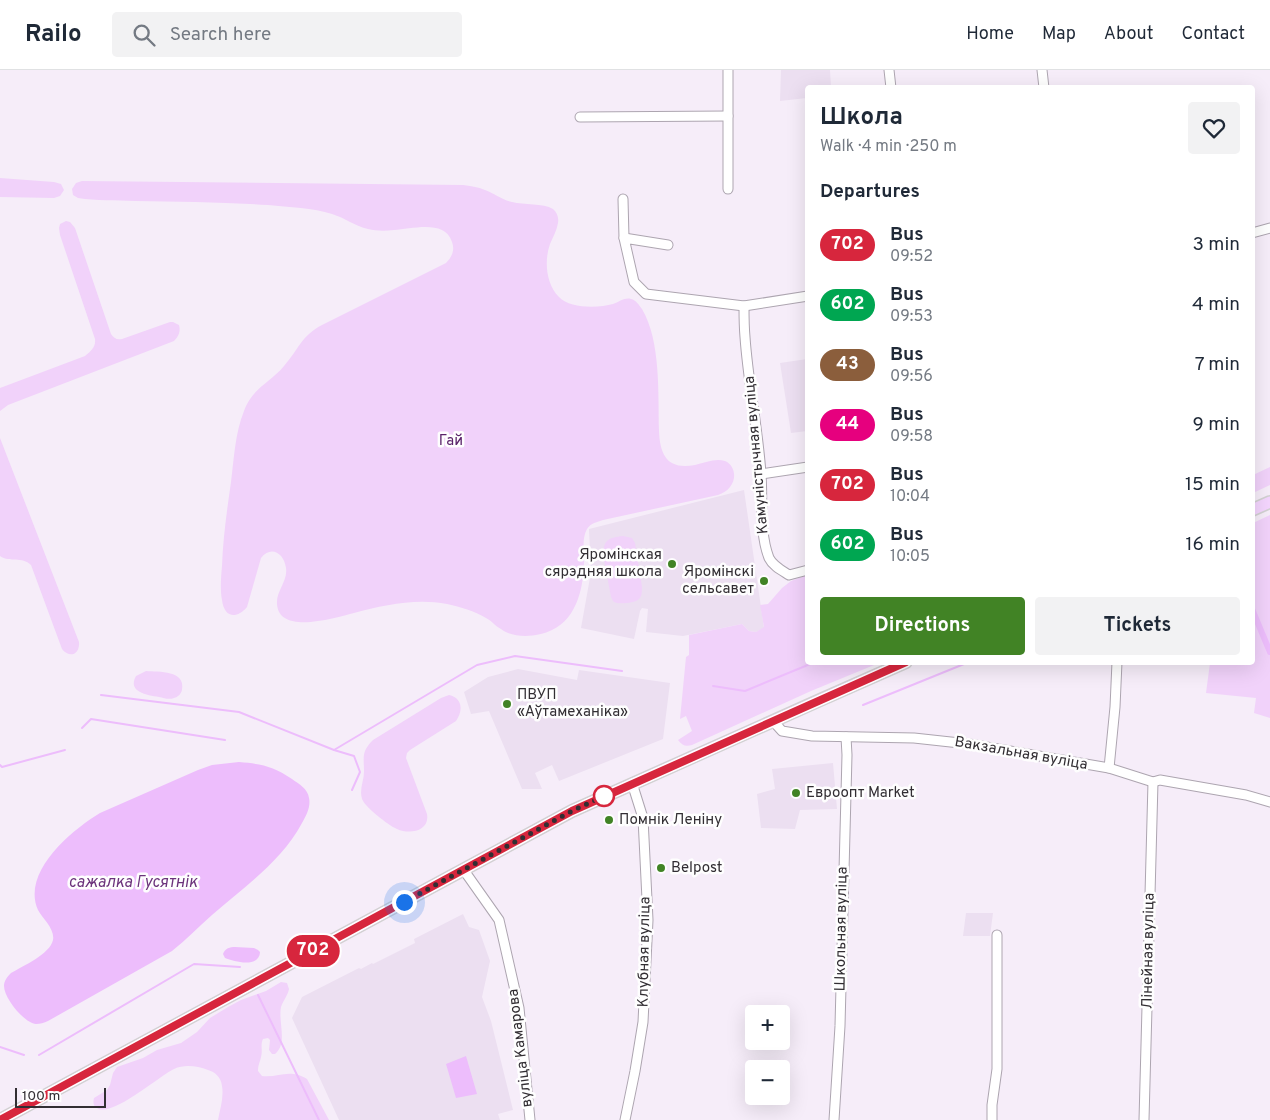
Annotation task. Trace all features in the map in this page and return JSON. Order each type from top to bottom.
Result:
[{"type":"main road","points":[[1255,509],[1270,502]]},
{"type":"main road","points":[[0,1120],[572,811],[899,665]]},
{"type":"street","points":[[728,70],[728,189]]},
{"type":"street","points":[[888,70],[890,85]]},
{"type":"street","points":[[1042,70],[1044,85]]},
{"type":"street","points":[[580,117],[728,116]]},
{"type":"street","points":[[623,199],[624,238],[634,282],[646,294],[744,306],[805,296]]},
{"type":"street","points":[[1255,232],[1270,228]]},
{"type":"street","points":[[624,238],[668,245]]},
{"type":"street","name":"Камуністычная вуліца","points":[[744,306],[745,337],[761,474],[764,537],[770,558],[777,568],[789,575],[805,571]]},
{"type":"street","points":[[761,474],[805,467]]},
{"type":"street","points":[[1109,768],[1117,665]]},
{"type":"street","name":"Вакзальная вуліца","points":[[773,721],[782,731],[800,735],[914,738],[960,743],[1109,768],[1153,782],[1160,780],[1246,795],[1270,802]]},
{"type":"street","name":"Школьная вуліца","points":[[834,1120],[840,1026],[846,737]]},
{"type":"street","name":"Лінейная вуліца","points":[[1144,1120],[1153,782]]},
{"type":"street","name":"Клубная вуліца","points":[[625,1120],[643,1022],[648,920],[643,818],[632,783]]},
{"type":"street","name":"вуліца Камарова","points":[[463,869],[499,920],[519,1008],[530,1120]]},
{"type":"street","points":[[992,1120],[997,1069],[997,935]]},
{"type":"shaded area","points":[[781,70],[830,70],[831,85],[805,85],[805,98],[780,101]]},
{"type":"shaded area","points":[[805,359],[805,431],[791,433],[780,363]]},
{"type":"shaded area","name":"Яромінская сярэдняя школа","points":[[744,490],[764,628],[756,632],[749,631],[742,624],[683,636],[646,632],[648,609],[642,608],[634,639],[581,628],[591,572],[589,529]]},
{"type":"shaded area","points":[[518,669],[577,680],[579,670],[670,683],[663,739],[559,781],[552,765],[535,773],[542,789],[522,789],[489,711],[471,714],[464,692],[488,677]]},
{"type":"shaded area","points":[[833,763],[837,809],[800,810],[795,829],[761,828],[757,794],[775,789],[772,769]]},
{"type":"shaded area","points":[[966,913],[993,913],[990,936],[963,936]]},
{"type":"shaded area","points":[[463,914],[469,927],[479,930],[490,961],[482,997],[491,1021],[513,1110],[498,1114],[500,1120],[339,1120],[292,1018],[302,997],[359,968],[361,969],[373,964],[415,943],[414,939]]},
{"type":"green space","points":[[0,178],[54,182],[61,184],[64,190],[60,196],[54,198],[0,197]]},
{"type":"green space","name":"Гай","points":[[82,181],[463,185],[488,191],[508,201],[549,207],[557,213],[558,221],[548,251],[547,272],[551,286],[559,297],[570,304],[585,307],[613,304],[629,299],[637,303],[642,309],[653,336],[657,368],[660,440],[661,448],[667,459],[672,463],[686,466],[713,460],[725,461],[733,469],[734,480],[726,491],[718,495],[603,520],[590,525],[584,536],[583,579],[574,609],[561,625],[540,634],[519,636],[512,634],[472,611],[435,602],[388,605],[310,622],[298,622],[287,619],[280,614],[277,604],[278,595],[286,573],[285,563],[280,555],[273,551],[261,558],[247,607],[239,614],[231,615],[225,610],[221,596],[223,545],[237,437],[247,403],[256,391],[279,372],[301,343],[315,329],[446,263],[452,253],[452,242],[443,230],[435,228],[418,227],[387,231],[374,230],[359,226],[332,214],[301,208],[235,203],[92,200],[78,198],[73,195],[72,189],[76,183]]},
{"type":"green space","points":[[66,221],[70,222],[75,228],[113,337],[122,339],[170,322],[179,325],[179,334],[174,341],[8,405],[0,411],[0,388],[85,356],[94,347],[95,339],[60,235],[60,224]]},
{"type":"green space","points":[[0,438],[79,642],[78,650],[74,654],[68,654],[62,649],[31,565],[24,561],[0,556]]},
{"type":"green space","points":[[1270,467],[1270,485],[1255,492],[1255,474]]},
{"type":"green space","points":[[1270,515],[1270,718],[1254,713],[1256,698],[1206,693],[1210,665],[1255,665],[1255,522]]},
{"type":"green space","points":[[623,536],[632,538],[635,543],[642,587],[641,597],[628,603],[614,602],[611,597],[603,554],[608,540]]},
{"type":"green space","points":[[805,576],[805,665],[874,665],[811,691],[692,745],[682,744],[678,740],[692,731],[686,716],[680,719],[686,657],[689,655],[689,635],[742,624],[749,631],[756,632],[764,627],[760,605],[768,604],[791,581]]},
{"type":"green space","points":[[146,671],[176,675],[182,683],[181,693],[177,697],[168,699],[140,692],[134,686],[134,681],[136,676]]},
{"type":"green space","points":[[449,695],[457,699],[460,705],[460,713],[456,721],[407,753],[406,758],[427,814],[427,820],[422,828],[418,830],[402,831],[377,816],[362,799],[365,751],[373,740]]},
{"type":"green space","points":[[281,982],[287,983],[289,989],[280,1013],[281,1045],[275,1054],[272,1054],[269,1050],[270,1040],[268,1038],[263,1039],[258,1071],[262,1076],[295,1074],[307,1079],[329,1120],[218,1120],[222,1103],[220,1080],[211,1071],[191,1066],[182,1066],[174,1069],[136,1095],[113,1107],[104,1109],[95,1106],[94,1098],[107,1090],[117,1067],[143,1058],[157,1050],[181,1043],[197,1032],[210,1018],[228,1007],[266,991]]},
{"type":"water","name":"сажалка Гусятнік","points":[[239,762],[273,768],[292,779],[307,792],[309,808],[302,823],[284,850],[261,873],[172,951],[46,1022],[31,1023],[21,1015],[7,997],[4,984],[11,973],[42,955],[53,940],[50,928],[38,910],[35,896],[37,881],[43,867],[52,854],[76,830],[100,813],[198,770],[212,765]]},
{"type":"water","points":[[235,947],[254,948],[260,952],[259,957],[251,962],[225,958],[223,954],[225,950]]},
{"type":"water","points":[[466,1056],[477,1094],[456,1098],[446,1064]]},
{"type":"waterway","points":[[1255,616],[1270,652]]},
{"type":"waterway","points":[[334,750],[477,665],[515,656],[622,671]]},
{"type":"waterway","points":[[713,686],[745,691],[808,665]]},
{"type":"waterway","points":[[863,705],[962,665]]},
{"type":"waterway","points":[[101,695],[239,712],[334,750],[354,756],[360,772],[352,790]]},
{"type":"waterway","points":[[82,728],[91,719],[225,740]]},
{"type":"waterway","points":[[0,765],[2,767],[65,750]]},
{"type":"waterway","points":[[39,1055],[194,964],[240,967]]},
{"type":"waterway","points":[[258,995],[319,1120]]},
{"type":"waterway","points":[[0,1047],[24,1055]]},
{"type":"bus line","name":"702","points":[[0,1120],[572,811],[899,665]]},
{"type":"place","name":"Яромінская сярэдняя школа","points":[[672,564]]},
{"type":"place","name":"Яромінскі сельсавет","points":[[764,581]]},
{"type":"place","name":"ПВУП «Аўтамеханіка»","points":[[507,704]]},
{"type":"place","name":"Евроопт Market","points":[[796,793]]},
{"type":"place","name":"Помнік Леніну","points":[[609,820]]},
{"type":"place","name":"Belpost","points":[[661,868]]},
{"type":"route","points":[[404,902],[572,811],[604,796]]}]
